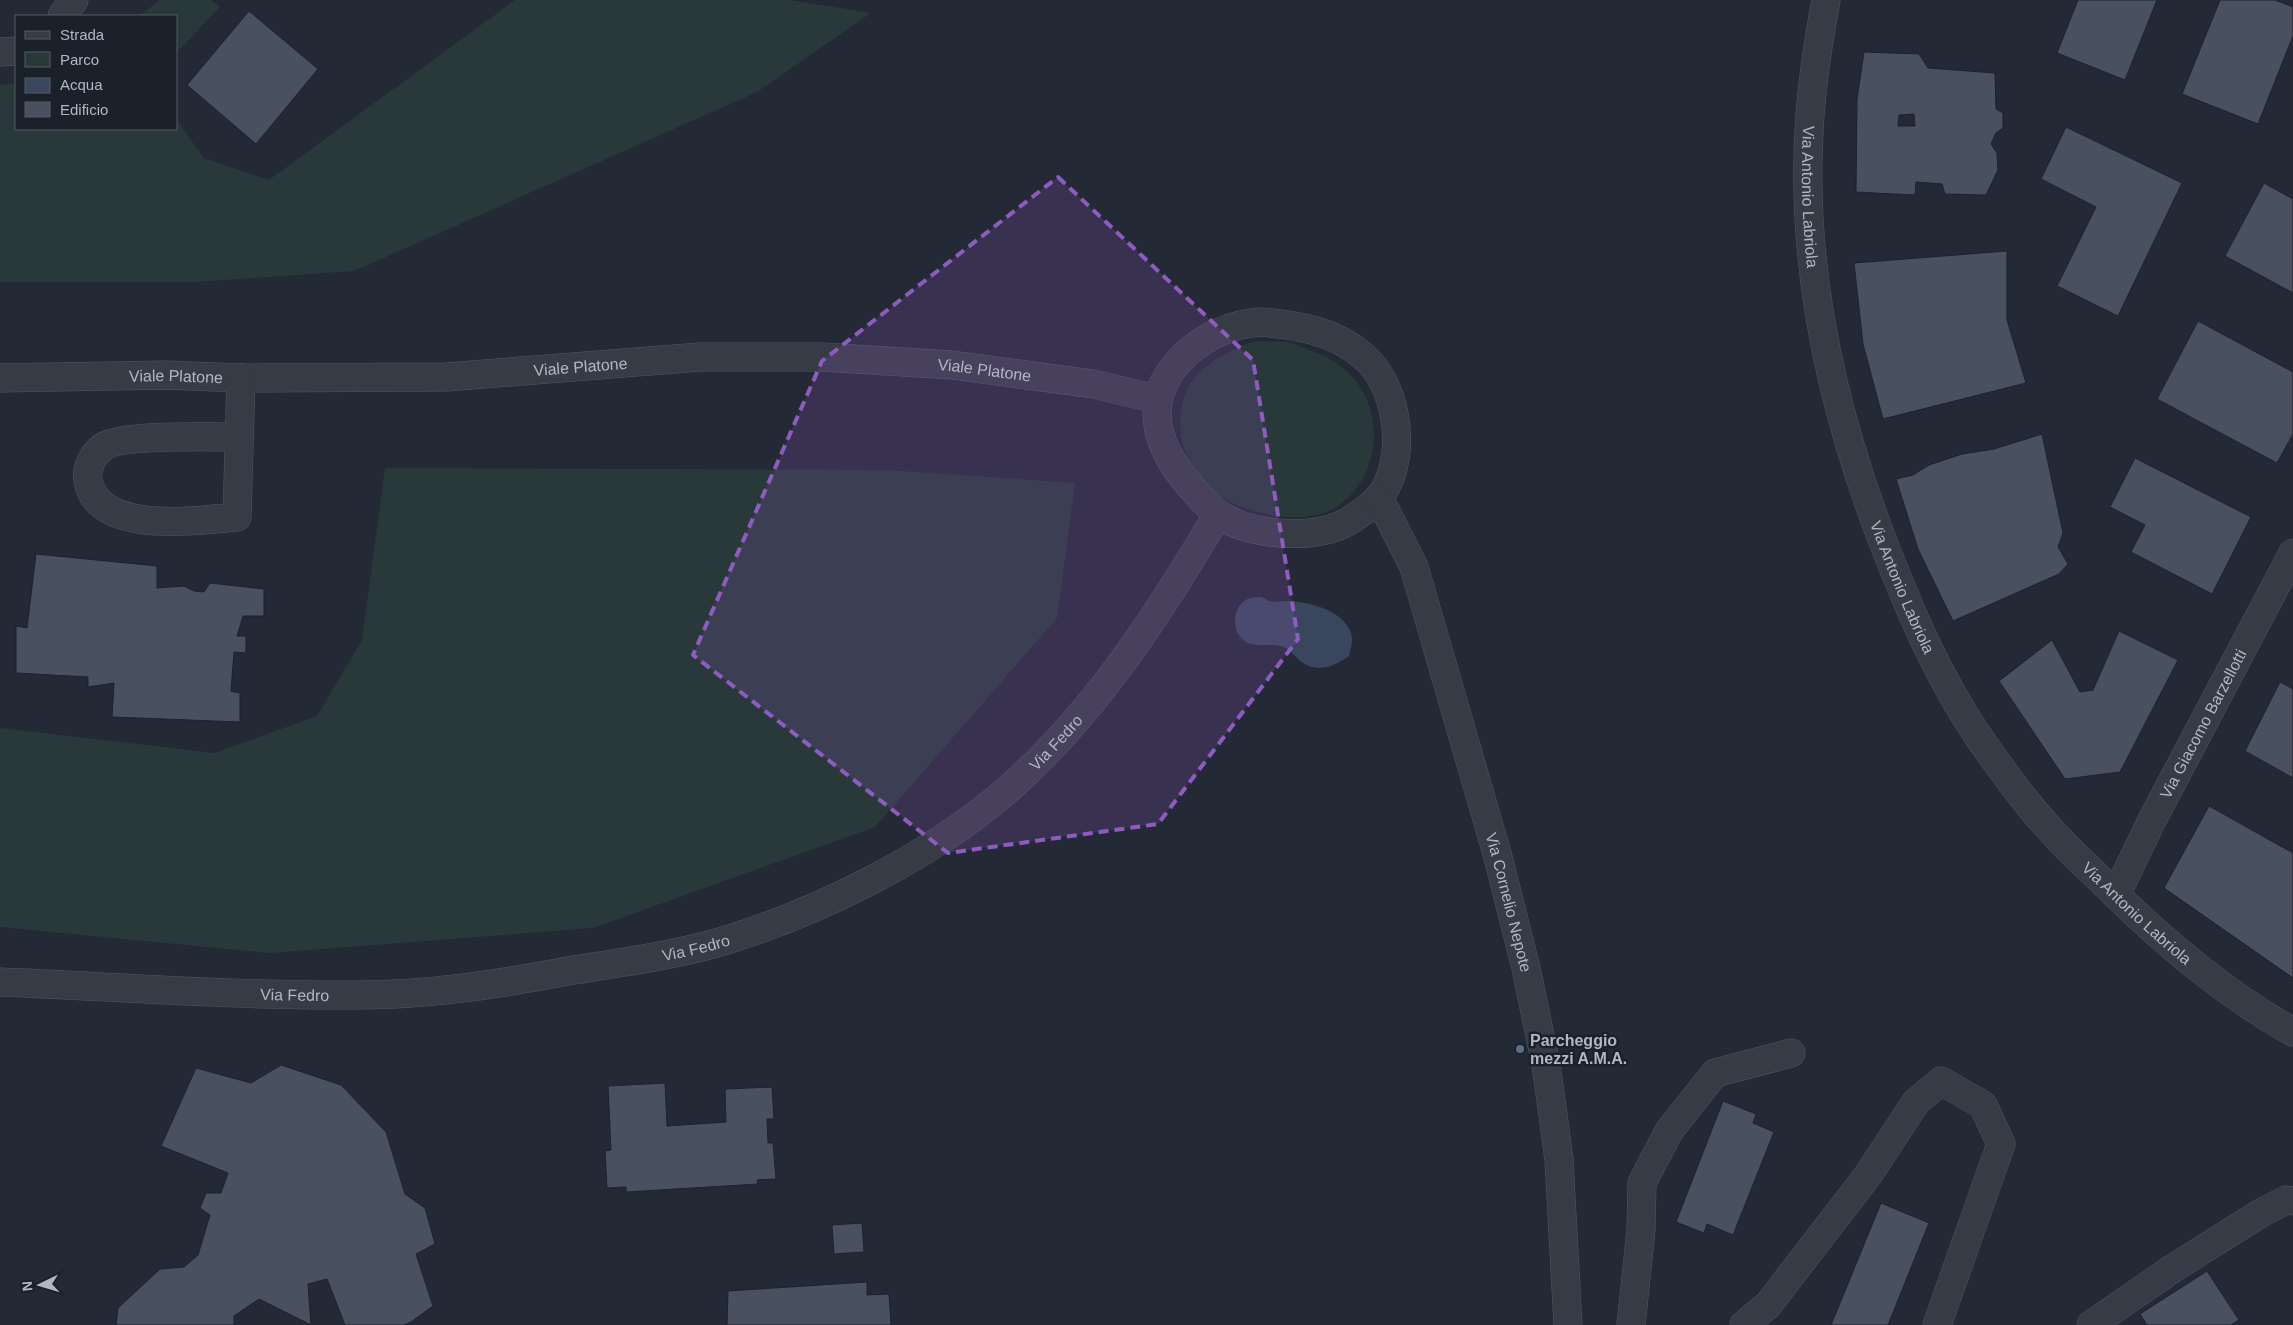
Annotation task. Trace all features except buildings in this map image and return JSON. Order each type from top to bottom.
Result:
[{"type":"street","points":[[63,15],[74,0]]},
{"type":"street","name":"Via Antonio Labriola","points":[[1826,0],[1818,40],[1809,132],[1810,222],[1822,330],[1844,426],[1858,474],[1908,608],[1944,682],[1978,735],[2048,827],[2150,929],[2210,978],[2293,1032]]},
{"type":"street","points":[[0,52],[15,51]]},
{"type":"street","points":[[1260,322],[1284,324],[1334,337],[1361,354],[1374,366],[1384,381],[1390,397],[1394,416],[1395,450],[1387,486],[1378,498],[1361,513],[1343,524],[1321,532],[1294,534],[1267,531],[1245,526],[1218,514],[1185,480],[1164,449],[1158,426],[1157,399],[1164,381],[1176,363],[1194,347],[1216,333],[1241,324],[1260,322]]},
{"type":"street","name":"Viale Platone","points":[[0,378],[166,375],[241,378],[446,377],[700,357],[822,357],[952,365],[1093,384],[1157,399]]},
{"type":"street","points":[[239,436],[137,439],[103,446],[86,471],[89,488],[105,507],[127,517],[169,522],[237,517],[241,378]]},
{"type":"street","name":"Via Cornelio Nepote","points":[[1378,498],[1414,567],[1498,857],[1526,968],[1554,1115],[1559,1160],[1568,1325]]},
{"type":"street","name":"Via Fedro","points":[[0,982],[359,996],[430,991],[496,984],[669,954],[717,943],[784,920],[872,880],[968,821],[1006,791],[1077,718],[1113,673],[1183,574],[1218,514]]},
{"type":"street","name":"Via Giacomo Barzellotti","points":[[2116,895],[2151,822],[2293,553]]},
{"type":"street","points":[[1631,1325],[1641,1230],[1642,1183],[1669,1131],[1715,1073],[1791,1053]]},
{"type":"street","points":[[1744,1325],[1768,1305],[1868,1175],[1916,1102],[1941,1081],[1983,1105],[2001,1144],[1937,1325]]},
{"type":"street","points":[[2091,1325],[2172,1269],[2261,1213],[2286,1200],[2293,1201]]},
{"type":"highlighted area","points":[[1058,177],[1253,360],[1298,639],[1158,824],[948,853],[693,655],[822,361]]},
{"type":"green space","points":[[160,0],[211,0],[220,7],[178,51],[178,15],[140,15]]},
{"type":"green space","points":[[515,0],[790,0],[871,13],[757,92],[354,271],[194,282],[0,282],[0,85],[15,83],[15,130],[178,130],[178,122],[204,158],[269,180]]},
{"type":"green space","points":[[1263,341],[1287,342],[1320,354],[1339,365],[1355,380],[1366,398],[1372,418],[1374,439],[1371,460],[1363,479],[1350,496],[1333,509],[1317,515],[1283,517],[1267,514],[1242,507],[1218,496],[1197,476],[1182,440],[1180,427],[1183,402],[1187,390],[1206,367],[1240,346]]},
{"type":"green space","points":[[385,468],[885,470],[1075,483],[1057,618],[875,827],[593,928],[270,953],[0,927],[0,728],[215,753],[317,716],[362,640]]},
{"type":"water","points":[[1262,597],[1272,602],[1307,603],[1336,614],[1349,628],[1352,637],[1349,656],[1331,666],[1319,668],[1300,661],[1282,646],[1257,645],[1243,640],[1236,630],[1235,618],[1237,611],[1244,601]]},
{"type":"place","name":"Parcheggio mezzi A.M.A.","points":[[1520,1049]]}]
